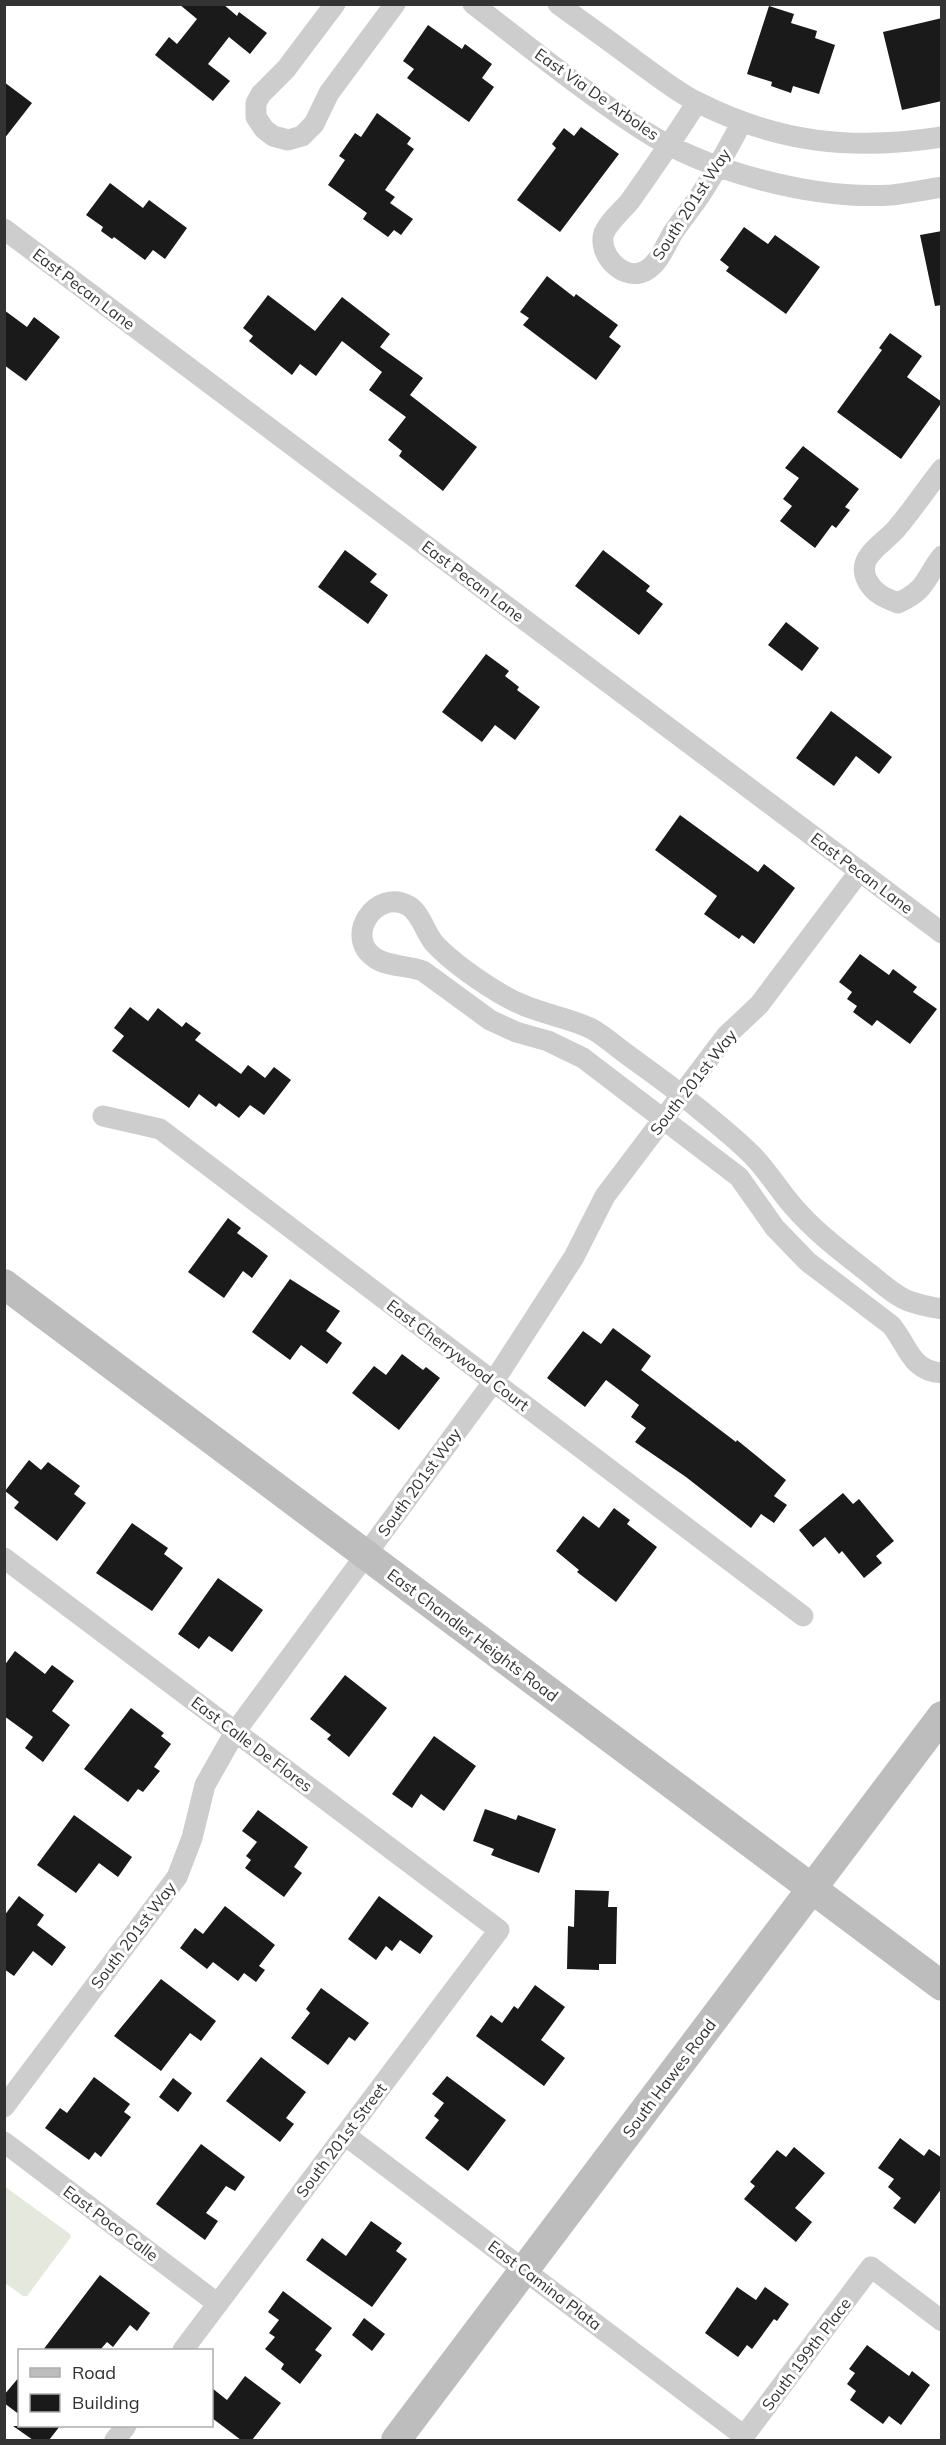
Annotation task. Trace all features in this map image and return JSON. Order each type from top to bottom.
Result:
[{"type":"main road","name":"East Chandler Heights Road","points":[[4,1284],[942,1986]]},
{"type":"main road","name":"South Hawes Road","points":[[396,2440],[942,1716]]},
{"type":"street","points":[[335,4],[286,69],[261,94],[256,103],[256,117],[264,129],[273,136],[288,140],[302,136],[314,124],[329,93],[394,4]]},
{"type":"street","name":"East Via De Arboles","points":[[473,4],[642,130],[718,166],[759,179],[823,192],[891,195],[942,187]]},
{"type":"street","points":[[558,4],[668,84],[697,102],[742,122],[790,136],[826,143],[869,144],[942,137]]},
{"type":"street","name":"South 201st Way","points":[[697,102],[670,145],[605,230],[602,242],[606,255],[615,266],[630,273],[644,272],[658,260],[668,240],[718,166],[742,122]]},
{"type":"street","name":"East Pecan Lane","points":[[4,229],[942,933]]},
{"type":"street","points":[[942,469],[896,530],[873,551],[864,563],[864,575],[873,590],[883,598],[898,603],[915,595],[942,556]]},
{"type":"street","name":"South 201st Way","points":[[4,2107],[177,1877],[192,1838],[205,1785],[236,1731],[494,1382],[574,1257],[605,1196],[726,1036],[759,1005],[860,871]]},
{"type":"street","points":[[942,1309],[906,1300],[809,1225],[756,1159],[681,1095],[594,1030],[566,1017],[524,1006],[489,986],[440,949],[430,938],[420,918],[411,907],[390,901],[379,906],[366,919],[361,934],[362,940],[374,958],[423,971],[490,1020],[572,1052],[739,1177],[762,1211],[808,1262],[882,1317],[900,1335],[919,1366],[928,1371],[942,1373]]},
{"type":"street","points":[[516,1032],[524,1006]]},
{"type":"street","name":"East Cherrywood Court","points":[[102,1116],[160,1129],[803,1616]]},
{"type":"street","points":[[739,1177],[756,1159]]},
{"type":"street","points":[[863,1302],[879,1281]]},
{"type":"street","name":"East Calle De Flores","points":[[4,1558],[499,1930]]},
{"type":"street","name":"South 201st Street","points":[[184,2349],[499,1930]]},
{"type":"street","name":"East Camina Plata","points":[[345,2135],[742,2438]]},
{"type":"street","name":"East Poco Calle","points":[[4,2142],[218,2304]]},
{"type":"street","name":"South 199th Place","points":[[742,2438],[871,2268],[942,2321]]},
{"type":"street","points":[[115,2440],[125,2427]]},
{"type":"shaded area","points":[[4,2186],[71,2237],[27,2296],[23,2296],[5,2283]]},
{"type":"building","points":[[179,4],[223,4],[237,16],[239,12],[267,33],[250,54],[229,37],[208,64],[230,81],[213,101],[155,55],[169,37],[177,44],[197,19]]},
{"type":"building","points":[[769,6],[794,14],[791,23],[817,31],[815,38],[835,45],[819,94],[793,86],[791,93],[771,86],[772,82],[747,74]]},
{"type":"building","points":[[942,18],[942,101],[902,110],[883,32]]},
{"type":"building","points":[[428,25],[462,49],[465,44],[492,64],[482,78],[494,87],[469,122],[407,78],[414,69],[403,61]]},
{"type":"building","points":[[4,82],[32,103],[4,139]]},
{"type":"building","points":[[377,113],[411,138],[407,144],[414,149],[385,190],[395,197],[390,203],[413,219],[401,235],[394,230],[388,237],[363,219],[367,213],[328,185],[345,160],[339,156],[355,133],[361,137]]},
{"type":"building","points":[[581,127],[619,154],[560,232],[517,200],[556,148],[552,144],[564,128],[574,136]]},
{"type":"building","points":[[110,183],[143,208],[149,200],[187,228],[165,259],[153,250],[145,260],[114,237],[112,239],[101,231],[103,227],[86,215]]},
{"type":"building","points":[[744,227],[768,244],[775,235],[820,267],[786,314],[726,271],[729,267],[720,260]]},
{"type":"building","points":[[942,231],[942,305],[935,306],[920,235]]},
{"type":"building","points":[[547,276],[574,297],[576,294],[618,325],[609,337],[621,346],[596,380],[523,325],[529,318],[520,312]]},
{"type":"building","points":[[268,295],[315,331],[342,297],[390,334],[380,347],[423,378],[410,395],[477,447],[443,491],[399,456],[402,451],[388,440],[406,417],[369,390],[382,372],[342,341],[316,376],[300,364],[292,375],[249,341],[253,336],[243,328]]},
{"type":"building","points":[[4,310],[27,327],[34,317],[60,337],[26,381],[4,365]]},
{"type":"building","points":[[890,333],[922,356],[907,377],[942,402],[901,459],[837,412],[882,350],[879,348]]},
{"type":"building","points":[[803,446],[859,489],[845,507],[850,510],[836,528],[832,525],[815,548],[780,521],[792,506],[783,499],[799,478],[785,468]]},
{"type":"building","points":[[345,550],[377,574],[370,582],[388,595],[368,624],[318,587]]},
{"type":"building","points":[[603,550],[650,586],[646,591],[663,604],[639,635],[575,586]]},
{"type":"building","points":[[786,622],[819,648],[802,671],[768,645]]},
{"type":"building","points":[[486,654],[509,671],[505,676],[519,687],[517,690],[540,707],[515,740],[495,725],[482,742],[442,712]]},
{"type":"building","points":[[831,711],[892,757],[879,774],[856,756],[834,786],[796,758]]},
{"type":"building","points":[[680,815],[758,872],[764,864],[795,888],[754,944],[742,935],[739,939],[704,914],[717,896],[655,850]]},
{"type":"building","points":[[860,954],[889,975],[893,969],[917,987],[913,992],[937,1009],[910,1044],[877,1020],[872,1026],[853,1012],[857,1006],[847,999],[852,992],[839,982]]},
{"type":"building","points":[[130,1007],[148,1021],[158,1008],[182,1027],[186,1022],[201,1033],[195,1040],[241,1074],[248,1065],[265,1078],[274,1067],[291,1080],[264,1115],[250,1105],[239,1118],[219,1103],[216,1107],[199,1094],[189,1108],[112,1051],[124,1036],[114,1028]]},
{"type":"building","points":[[228,1218],[241,1228],[237,1233],[268,1256],[252,1278],[243,1271],[224,1298],[188,1272]]},
{"type":"building","points":[[290,1279],[340,1311],[326,1331],[342,1343],[327,1364],[301,1345],[290,1360],[252,1332]]},
{"type":"building","points":[[613,1328],[651,1356],[641,1370],[736,1442],[737,1440],[786,1480],[774,1496],[787,1505],[774,1523],[761,1514],[751,1528],[686,1477],[635,1442],[646,1428],[631,1417],[639,1405],[606,1380],[585,1407],[547,1378],[583,1331],[601,1344]]},
{"type":"building","points":[[402,1354],[423,1370],[426,1367],[440,1378],[399,1430],[352,1393],[374,1366],[386,1375]]},
{"type":"building","points":[[29,1460],[41,1470],[48,1462],[80,1486],[74,1494],[86,1503],[57,1541],[14,1508],[19,1502],[5,1491]]},
{"type":"building","points":[[843,1493],[853,1504],[859,1499],[894,1541],[876,1556],[882,1563],[864,1578],[842,1551],[839,1554],[825,1537],[813,1547],[799,1530]]},
{"type":"building","points":[[614,1508],[630,1520],[627,1524],[657,1547],[616,1602],[577,1572],[579,1570],[556,1551],[583,1516],[599,1528]]},
{"type":"building","points":[[132,1523],[168,1548],[164,1554],[183,1568],[152,1611],[96,1573]]},
{"type":"building","points":[[218,1578],[263,1610],[232,1652],[209,1636],[199,1649],[178,1634]]},
{"type":"building","points":[[15,1651],[45,1674],[52,1665],[74,1681],[52,1711],[70,1725],[43,1762],[25,1748],[33,1737],[4,1716],[4,1666]]},
{"type":"building","points":[[345,1675],[387,1708],[349,1757],[327,1739],[331,1735],[310,1719]]},
{"type":"building","points":[[131,1708],[164,1733],[161,1736],[171,1744],[154,1767],[160,1771],[143,1792],[138,1789],[128,1802],[84,1769]]},
{"type":"building","points":[[434,1736],[476,1766],[444,1811],[421,1794],[412,1808],[392,1794]]},
{"type":"building","points":[[485,1809],[516,1820],[518,1815],[556,1829],[539,1873],[491,1855],[494,1849],[473,1841]]},
{"type":"building","points":[[258,1810],[308,1847],[294,1867],[302,1873],[284,1897],[245,1868],[251,1860],[246,1856],[257,1842],[242,1831]]},
{"type":"building","points":[[74,1815],[132,1857],[118,1877],[99,1863],[76,1893],[37,1865]]},
{"type":"building","points":[[575,1890],[609,1891],[608,1907],[617,1907],[616,1964],[599,1964],[599,1970],[567,1969],[568,1926],[574,1927]]},
{"type":"building","points":[[19,1896],[44,1915],[37,1925],[66,1947],[52,1966],[33,1951],[14,1976],[4,1969],[4,1916]]},
{"type":"building","points":[[379,1896],[433,1936],[420,1954],[400,1940],[392,1951],[386,1946],[376,1960],[348,1939]]},
{"type":"building","points":[[225,1906],[275,1945],[259,1966],[265,1970],[256,1982],[244,1973],[238,1981],[213,1962],[207,1969],[180,1948],[195,1928],[203,1934]]},
{"type":"building","points":[[161,1979],[216,2021],[201,2041],[190,2033],[161,2071],[114,2036]]},
{"type":"building","points":[[535,1985],[565,2007],[541,2040],[565,2058],[544,2086],[476,2036],[491,2015],[502,2023],[514,2006],[518,2009]]},
{"type":"building","points":[[321,1988],[369,2023],[355,2041],[349,2037],[328,2065],[291,2038],[310,2013],[306,2009]]},
{"type":"building","points":[[261,2057],[306,2092],[286,2118],[294,2124],[280,2142],[226,2101]]},
{"type":"building","points":[[447,2076],[506,2120],[468,2171],[425,2138],[439,2120],[434,2116],[444,2103],[432,2094]]},
{"type":"building","points":[[94,2077],[130,2104],[124,2112],[131,2117],[101,2157],[95,2152],[89,2160],[45,2128],[60,2108],[67,2113]]},
{"type":"building","points":[[173,2078],[192,2093],[178,2112],[159,2097]]},
{"type":"building","points":[[900,2138],[924,2156],[929,2149],[942,2158],[942,2188],[915,2224],[893,2208],[901,2198],[888,2187],[894,2179],[878,2168]]},
{"type":"building","points":[[201,2144],[245,2177],[235,2191],[226,2186],[206,2213],[218,2221],[205,2240],[156,2204]]},
{"type":"building","points":[[794,2147],[825,2173],[795,2208],[812,2222],[796,2242],[744,2199],[755,2186],[750,2182],[777,2150],[786,2157]]},
{"type":"building","points":[[371,2221],[402,2243],[396,2251],[407,2259],[372,2307],[306,2260],[322,2238],[346,2256]]},
{"type":"building","points":[[100,2275],[150,2313],[137,2331],[130,2325],[113,2347],[107,2342],[101,2349],[44,2349]]},
{"type":"building","points":[[737,2287],[756,2300],[765,2287],[789,2304],[777,2321],[774,2319],[752,2349],[747,2345],[738,2357],[705,2333]]},
{"type":"building","points":[[283,2291],[332,2328],[315,2350],[322,2355],[300,2384],[281,2369],[284,2364],[265,2349],[275,2337],[269,2333],[279,2320],[268,2312]]},
{"type":"building","points":[[364,2318],[385,2334],[372,2351],[352,2335]]},
{"type":"building","points":[[867,2345],[909,2376],[912,2371],[930,2385],[901,2425],[889,2416],[883,2424],[850,2400],[856,2391],[847,2384],[855,2373],[849,2369]]},
{"type":"building","points":[[245,2376],[281,2403],[252,2440],[241,2440],[213,2419],[213,2389],[227,2400]]},
{"type":"building","points":[[18,2378],[18,2414],[4,2403],[4,2395]]},
{"type":"building","points":[[13,2426],[59,2427],[49,2440],[33,2440]]}]
